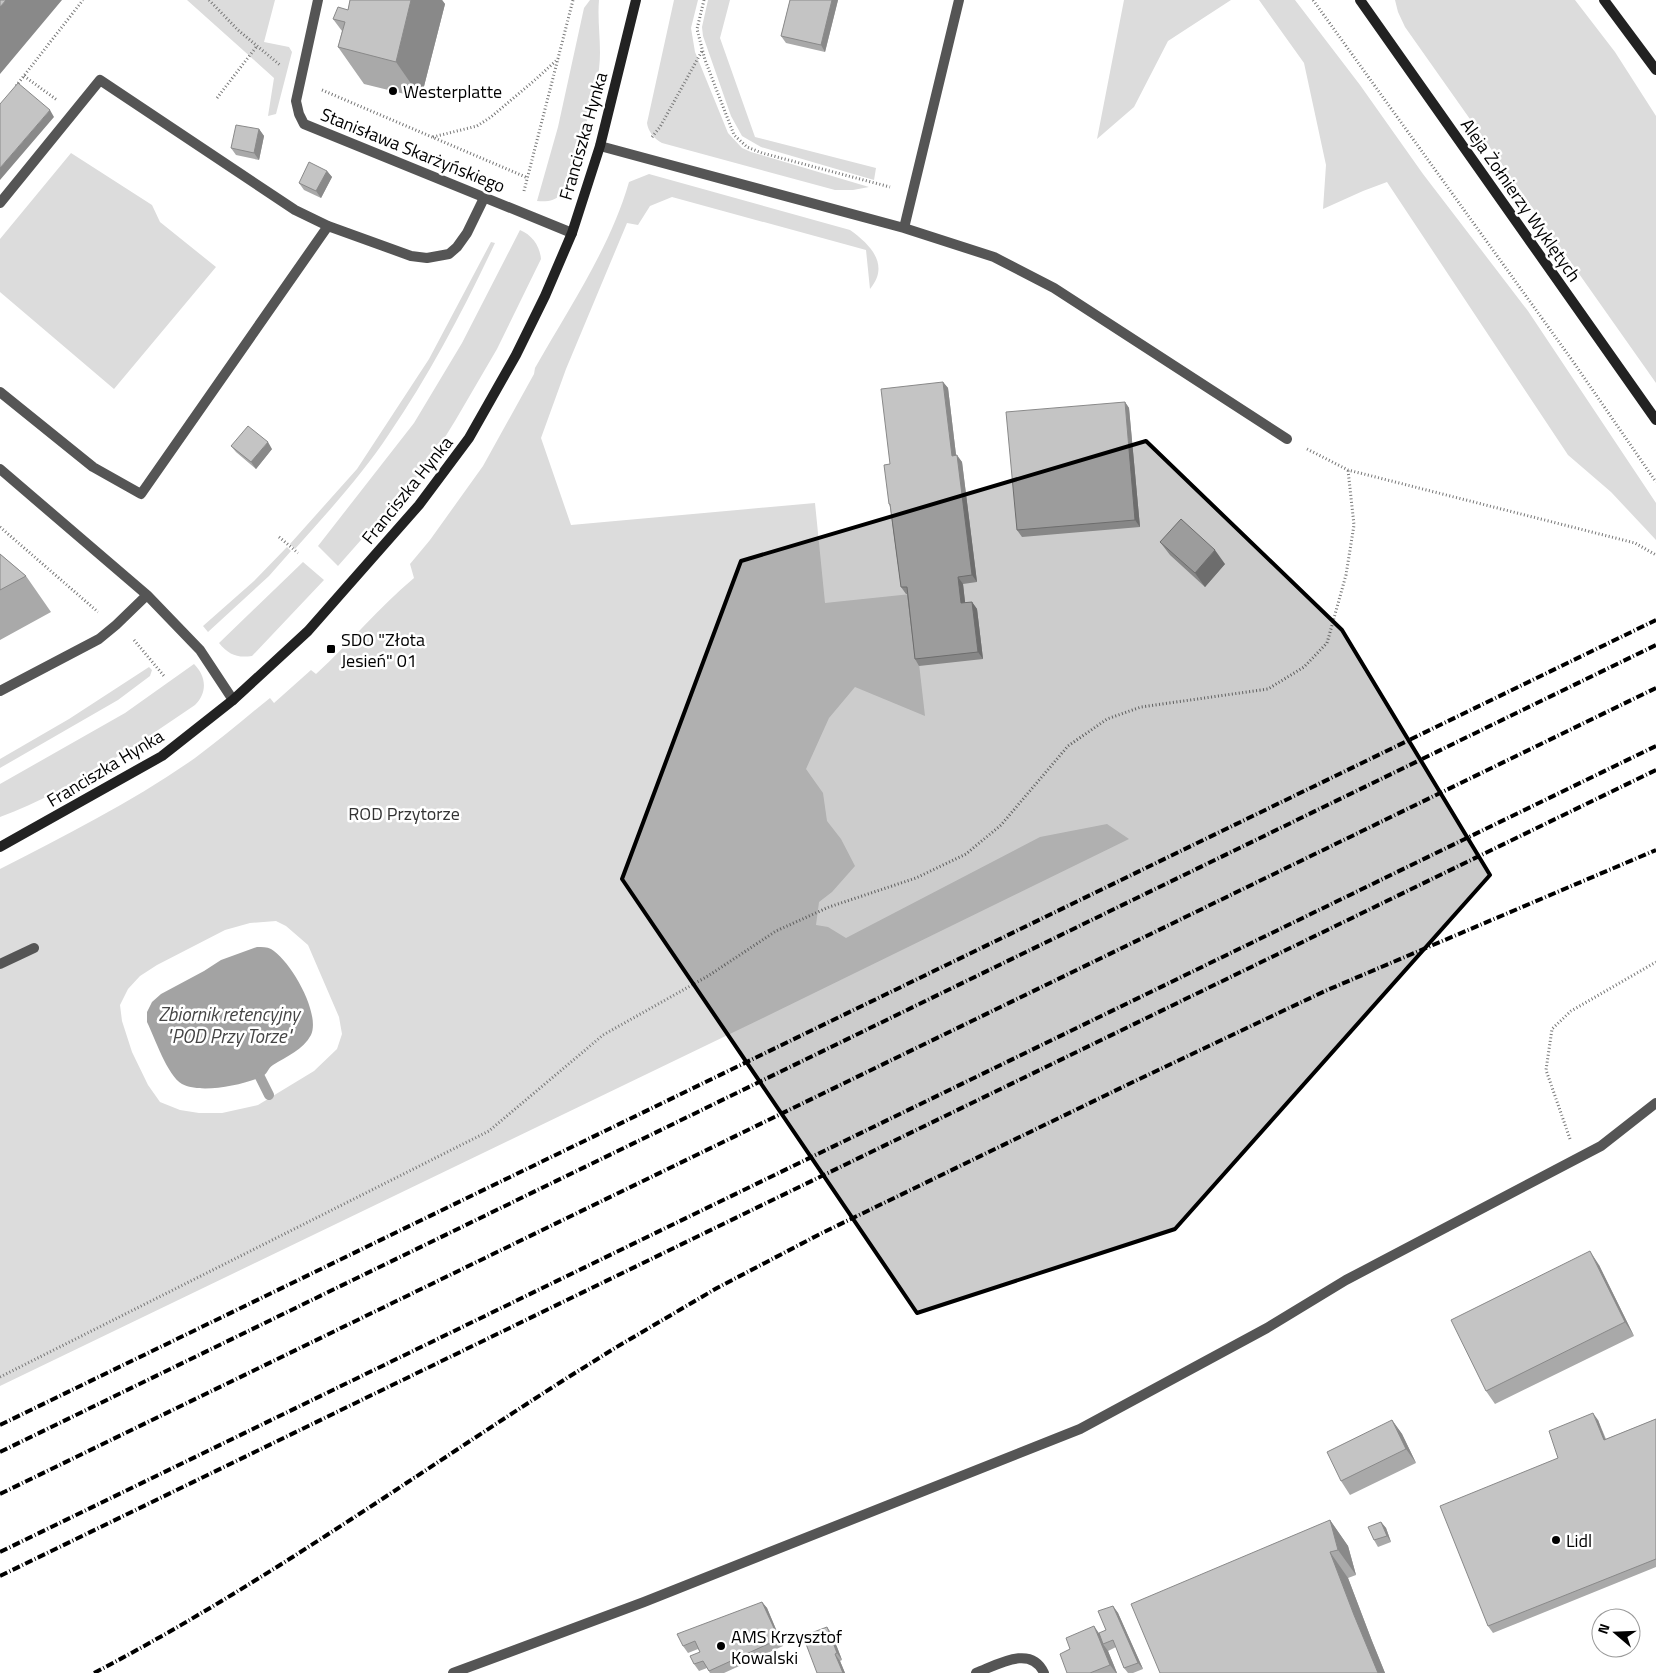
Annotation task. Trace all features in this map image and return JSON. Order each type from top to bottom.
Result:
[{"type":"street","name":"Stanisława Skarżyńskiego","points":[[318,0],[296,101],[304,124],[572,232]]},
{"type":"street","name":"Franciszka Hynka","points":[[0,847],[162,756],[233,700],[308,631],[419,505],[469,438],[516,355],[545,296],[572,232],[600,146],[636,0]]},
{"type":"street","points":[[904,228],[959,0]]},
{"type":"street","name":"Aleja Żołnierzy Wyklętych","points":[[1360,0],[1656,420]]},
{"type":"street","points":[[1604,0],[1656,70]]},
{"type":"street","points":[[0,203],[100,80],[295,210],[328,226],[411,256],[428,258],[449,254],[457,247],[467,233],[485,196]]},
{"type":"street","points":[[600,146],[904,228],[994,257],[1054,288],[1287,439]]},
{"type":"street","points":[[0,392],[93,467],[142,494],[328,226]]},
{"type":"street","points":[[0,469],[147,595],[200,650],[233,700]]},
{"type":"street","points":[[0,691],[99,639],[147,595]]},
{"type":"street","points":[[0,964],[34,948]]},
{"type":"street","points":[[453,1673],[644,1602],[1080,1429],[1267,1328],[1346,1280],[1601,1146],[1656,1104]]},
{"type":"street","points":[[976,1673],[1014,1658],[1032,1659],[1042,1669]]},
{"type":"path","points":[[12,91],[83,0]]},
{"type":"path","points":[[209,0],[238,30],[300,79],[335,96],[528,178]]},
{"type":"path","points":[[518,211],[573,0]]},
{"type":"path","points":[[704,0],[697,29],[702,51],[734,135],[747,147],[762,153],[871,182]]},
{"type":"path","points":[[1313,0],[1566,352],[1656,482]]},
{"type":"path","points":[[217,98],[257,46]]},
{"type":"path","points":[[637,156],[660,127],[702,51]]},
{"type":"path","points":[[432,138],[477,126],[492,117],[559,58]]},
{"type":"path","points":[[24,76],[40,88]]},
{"type":"path","points":[[1287,439],[1348,470],[1635,542],[1656,555]]},
{"type":"path","points":[[0,1377],[489,1131],[603,1035],[708,976],[776,931],[829,907],[916,878],[966,854],[1001,825],[1068,746],[1107,719],[1141,707],[1268,689],[1304,667],[1327,643],[1346,575],[1354,525],[1348,470]]},
{"type":"path","points":[[0,527],[96,610],[100,614],[94,619]]},
{"type":"path","points":[[279,537],[298,553]]},
{"type":"path","points":[[129,634],[164,676]]},
{"type":"path","points":[[1577,1159],[1546,1070],[1552,1028],[1572,1010],[1656,962]]},
{"type":"highlighted area","points":[[1146,441],[1342,630],[1490,875],[1175,1229],[917,1313],[622,879],[741,561]]},
{"type":"green space","points":[[187,0],[275,0],[264,42],[289,47],[292,52],[276,114],[268,116],[274,78]]},
{"type":"green space","points":[[590,0],[599,0],[600,52],[599,69],[589,114],[566,186],[556,198],[537,201],[558,127],[584,8]]},
{"type":"green space","points":[[674,0],[698,0],[691,28],[695,52],[728,133],[742,148],[869,187],[853,190],[835,190],[662,143],[654,137],[647,123]]},
{"type":"green space","points":[[708,0],[730,0],[720,38],[755,137],[876,168],[874,180],[761,147],[742,136],[731,116],[703,36],[702,27]]},
{"type":"green space","points":[[1124,0],[1231,0],[1168,41],[1134,107],[1097,139]]},
{"type":"green space","points":[[1259,0],[1295,0],[1360,85],[1423,174],[1528,311],[1656,503],[1656,540],[1611,492],[1568,455],[1387,182],[1323,209],[1326,165],[1304,63]]},
{"type":"green space","points":[[1395,0],[1575,0],[1615,52],[1656,116],[1656,383],[1405,27]]},
{"type":"green space","points":[[71,153],[152,205],[160,222],[216,267],[114,389],[0,292],[0,239]]},
{"type":"green space","name":"ROD Przytorze","points":[[649,174],[850,230],[871,249],[878,264],[876,280],[870,289],[866,250],[672,197],[650,206],[638,225],[627,223],[566,369],[541,438],[571,525],[815,503],[825,603],[911,594],[925,716],[855,687],[829,718],[806,769],[823,793],[827,821],[841,839],[855,866],[832,892],[819,902],[816,925],[828,927],[846,938],[1040,837],[1107,824],[1129,839],[0,1386],[0,869],[148,789],[195,758],[270,698],[274,703],[311,670],[316,674],[414,578],[410,564],[430,540],[483,466],[534,374],[535,368],[600,254],[621,206],[629,182]],"holes":[[[276,921],[286,926],[308,945],[339,1017],[342,1034],[337,1049],[314,1071],[258,1105],[222,1113],[199,1113],[180,1110],[160,1102],[148,1085],[132,1052],[122,1021],[120,1005],[128,989],[140,976],[157,965],[225,930],[250,923]]]},
{"type":"green space","points":[[520,230],[535,242],[541,259],[497,349],[429,463],[338,566],[318,546],[414,423],[462,343]]},
{"type":"green space","points":[[491,242],[495,243],[459,317],[404,411],[356,479],[295,549],[290,544],[357,469],[429,359]]},
{"type":"green space","points":[[287,547],[291,551],[269,576],[208,632],[203,626],[254,581]]},
{"type":"green space","points":[[303,562],[324,580],[252,656],[238,656],[226,650],[219,643]]},
{"type":"green space","points":[[194,664],[201,674],[204,684],[202,695],[195,705],[125,752],[76,781],[0,817],[0,784],[125,713]]},
{"type":"green space","points":[[149,667],[152,670],[150,676],[118,700],[0,768],[0,759],[69,719]]},
{"type":"water","name":"Zbiornik retencyjny \"POD Przy Torze\"","points":[[257,947],[271,949],[279,955],[295,975],[308,1001],[312,1014],[313,1025],[311,1035],[304,1045],[271,1066],[263,1076],[222,1087],[200,1088],[182,1084],[166,1065],[147,1022],[147,1012],[152,1002],[161,994],[221,960]]},
{"type":"building","points":[[0,0],[6,0],[0,7]]},
{"type":"building","points":[[350,0],[411,0],[396,62],[338,47],[345,22],[333,19],[338,7],[348,10]]},
{"type":"building","points":[[790,0],[832,0],[821,45],[781,36]]},
{"type":"building","points":[[18,83],[50,110],[0,168],[0,104]]},
{"type":"building","points":[[236,125],[259,129],[254,153],[231,148]]},
{"type":"building","points":[[309,162],[327,171],[316,191],[299,183]]},
{"type":"building","points":[[943,382],[952,456],[957,455],[972,575],[958,577],[961,603],[972,602],[978,652],[915,659],[907,587],[901,587],[884,465],[890,464],[881,389]]},
{"type":"building","points":[[1125,402],[1135,520],[1017,530],[1006,412]]},
{"type":"building","points":[[248,426],[268,442],[251,462],[231,446]]},
{"type":"building","points":[[1181,519],[1215,550],[1195,573],[1160,542]]},
{"type":"building","points":[[0,554],[26,576],[0,590]]},
{"type":"building","points":[[1590,1251],[1625,1322],[1486,1391],[1451,1320]]},
{"type":"building","name":"Lidl","points":[[1593,1413],[1604,1440],[1656,1419],[1656,1559],[1488,1626],[1440,1506],[1558,1458],[1549,1431]]},
{"type":"building","points":[[1392,1420],[1406,1449],[1341,1481],[1327,1452]]},
{"type":"building","points":[[1330,1520],[1338,1550],[1330,1552],[1378,1673],[1160,1673],[1131,1604]]},
{"type":"building","points":[[1381,1522],[1387,1536],[1374,1540],[1368,1527]]},
{"type":"building","points":[[762,1602],[779,1639],[709,1671],[703,1661],[694,1664],[690,1656],[700,1652],[695,1641],[683,1646],[677,1634]]},
{"type":"building","points":[[1113,1606],[1138,1663],[1124,1668],[1113,1640],[1103,1644],[1099,1633],[1106,1630],[1098,1611]]},
{"type":"building","points":[[1094,1626],[1110,1665],[1090,1673],[1067,1673],[1060,1654],[1070,1649],[1066,1638]]},
{"type":"building","points":[[827,1627],[843,1673],[817,1673],[803,1636]]},
{"type":"waterway","points":[[260,1077],[269,1095]]},
{"type":"railway","points":[[0,1425],[1656,620]]},
{"type":"railway","points":[[0,1452],[1656,645]]},
{"type":"railway","points":[[0,1494],[1656,688]]},
{"type":"railway","points":[[0,1552],[1656,746]]},
{"type":"railway","points":[[0,1576],[1656,770]]},
{"type":"railway","points":[[94,1673],[155,1640],[275,1568],[567,1378],[717,1288],[820,1234],[1325,991],[1656,850]]},
{"type":"place","name":"Westerplatte","points":[[393,91]]},
{"type":"place","name":"SDO \"Złota Jesień\" 01","points":[[331,649]]},
{"type":"place","name":"Lidl","points":[[1556,1540]]},
{"type":"place","name":"AMS Krzysztof Kowalski","points":[[721,1646]]}]
